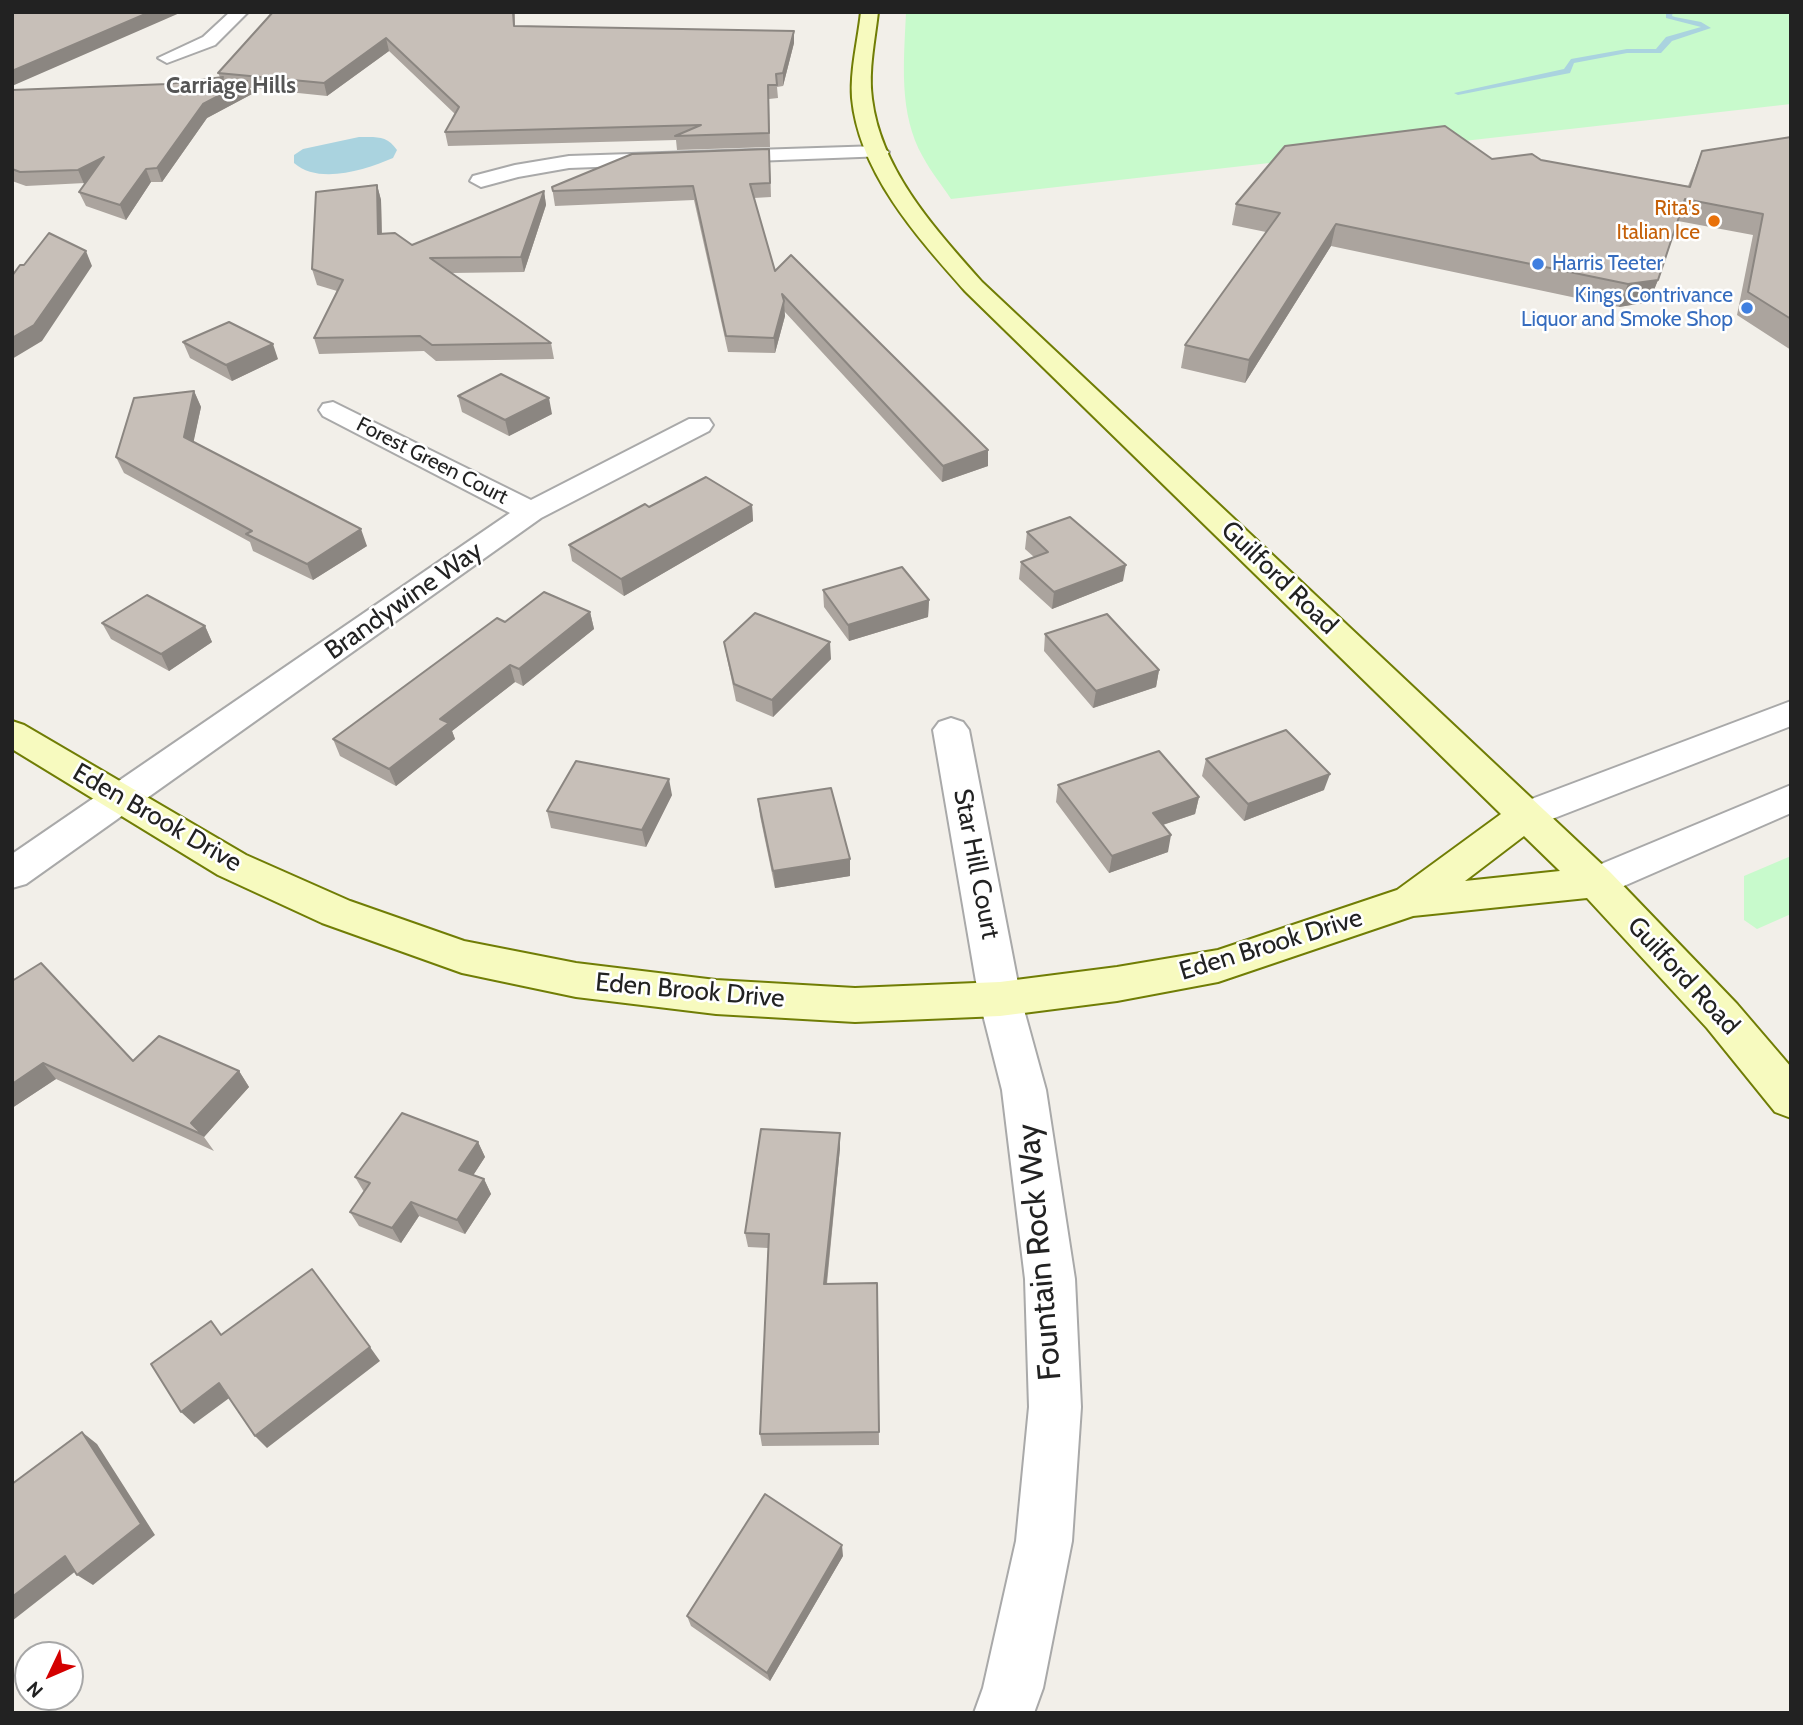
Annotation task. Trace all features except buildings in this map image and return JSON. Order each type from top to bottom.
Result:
[{"type":"street","points":[[167,58],[209,41],[240,12]]},
{"type":"street","name":"Guilford Road","points":[[870,12],[862,100],[879,152],[937,246],[974,287],[1596,882],[1722,1016],[1791,1100]]},
{"type":"street","points":[[481,181],[514,171],[569,162],[879,152]]},
{"type":"street","name":"Forest Green Court","points":[[333,411],[531,512]]},
{"type":"street","name":"Brandywine Way","points":[[12,874],[531,512],[699,425]]},
{"type":"street","name":"Eden Brook Drive","points":[[1411,901],[1526,815],[1791,713]]},
{"type":"street","name":"Star Hill Court","points":[[951,730],[1000,999]]},
{"type":"street","name":"Eden Brook Drive","points":[[12,733],[232,865],[336,912],[463,957],[576,980],[716,997],[855,1005],[1000,999],[1117,984],[1218,966],[1411,901],[1596,882],[1791,798]]},
{"type":"street","name":"Fountain Rock Way","points":[[1000,999],[1024,1090],[1046,1252],[1055,1407],[1044,1541],[1013,1688],[1004,1713]]},
{"type":"green space","points":[[906,12],[1791,12],[1791,104],[951,199],[923,157],[910,123],[904,86]]},
{"type":"green space","points":[[1791,856],[1791,914],[1757,929],[1744,920],[1744,876]]},
{"type":"water","points":[[359,137],[385,139],[397,150],[393,158],[342,173],[316,173],[304,170],[294,163],[294,155],[303,149]]},
{"type":"waterway","points":[[1458,93],[1567,71],[1571,61],[1627,51],[1658,51],[1669,39],[1707,28],[1698,23],[1668,17],[1670,12]]},
{"type":"place","name":"Rita's Italian Ice","points":[[1714,221]]},
{"type":"place","name":"Harris Teeter","points":[[1538,264]]},
{"type":"place","name":"Kings Contrivance Liquor and Smoke Shop","points":[[1747,308]]},
{"type":"district","name":"Carriage Hills","points":[[231,86]]}]
